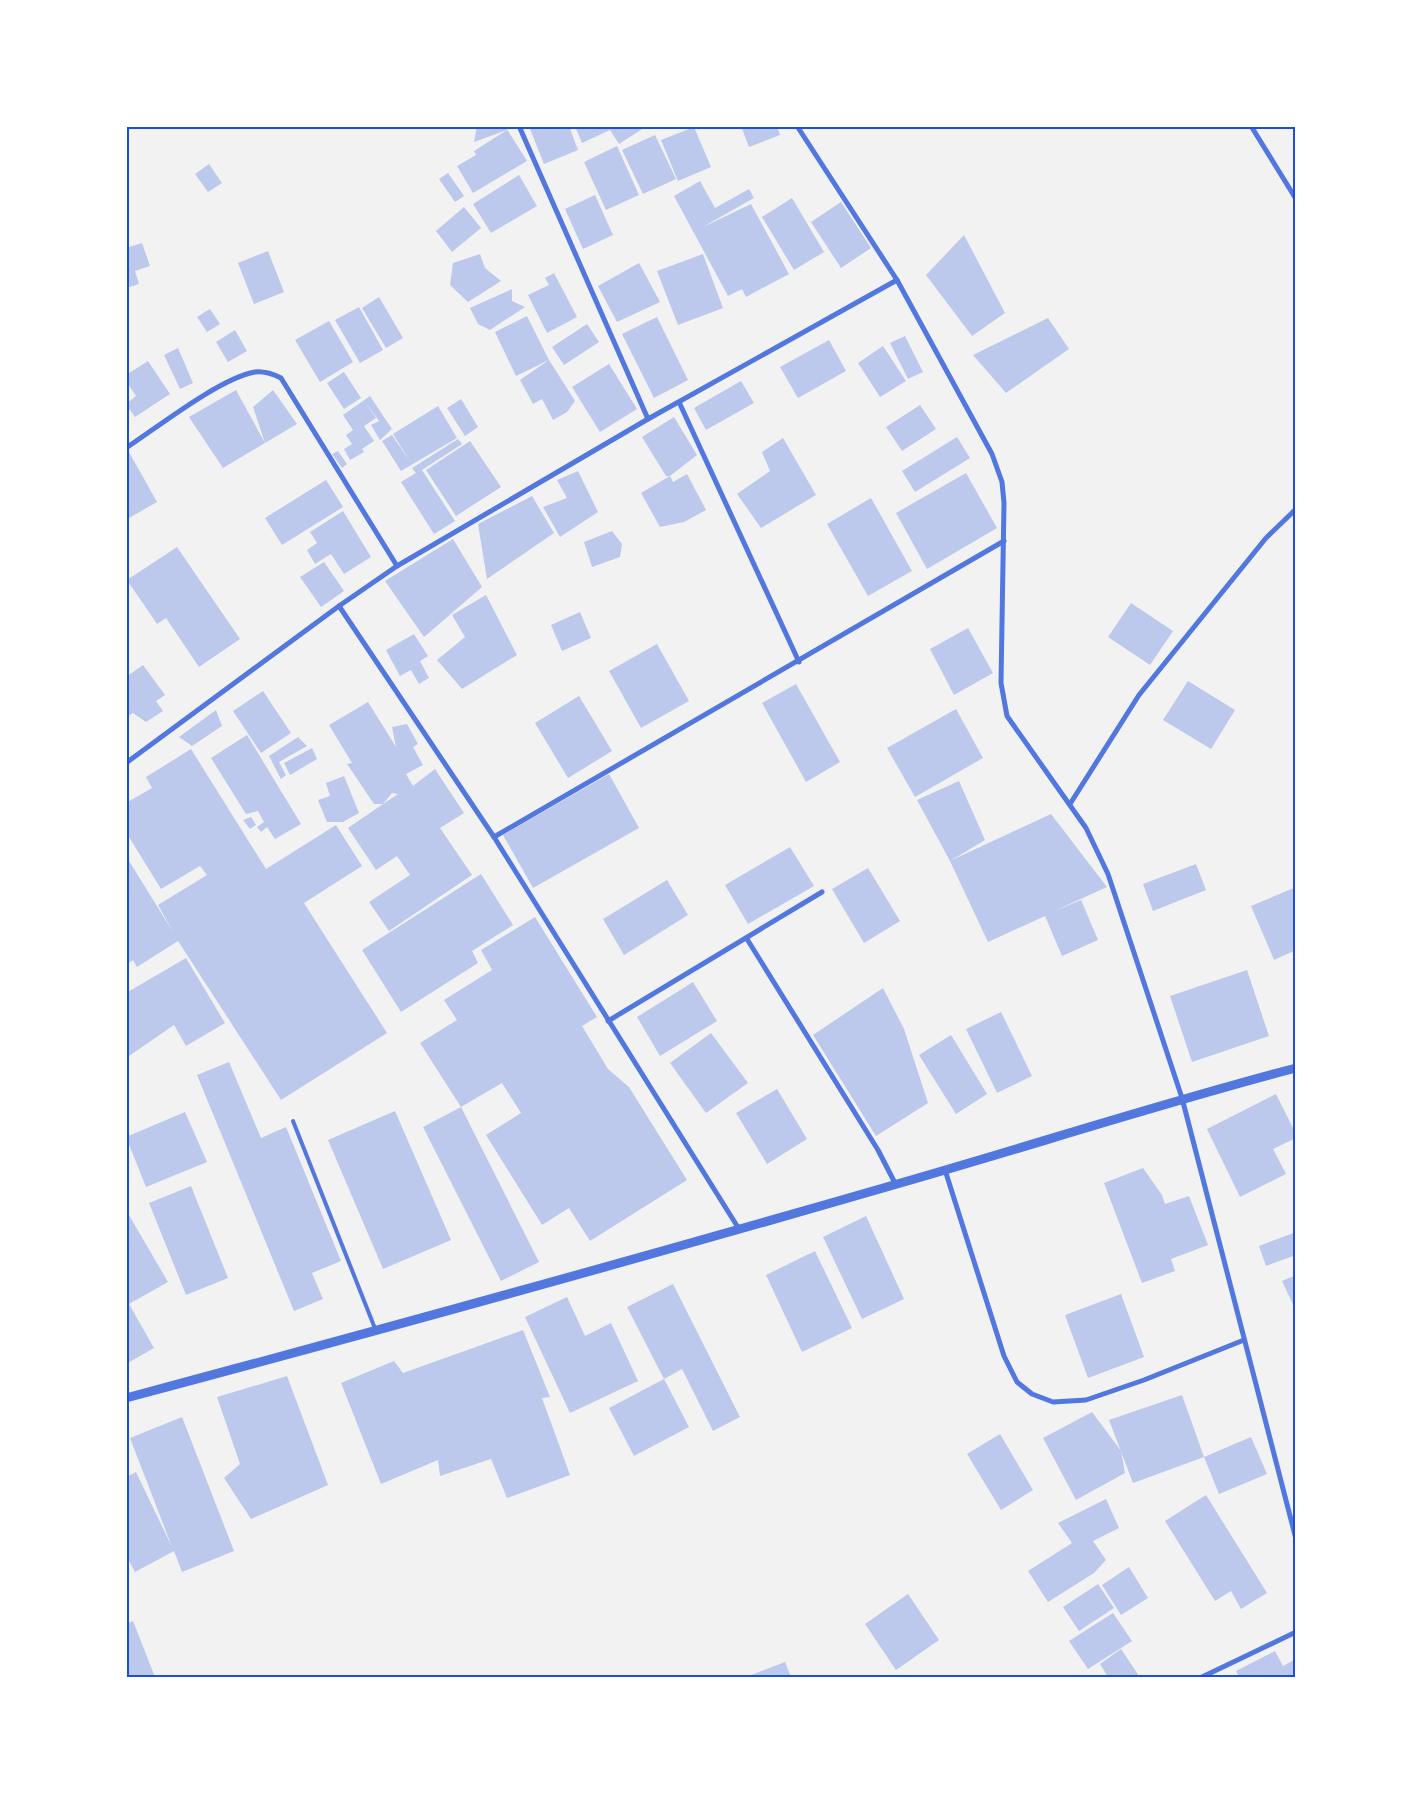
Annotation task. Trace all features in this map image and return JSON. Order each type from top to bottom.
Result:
[{"type":"street","points":[[519,126],[648,419]]},
{"type":"street","points":[[797,126],[897,280],[992,454],[1002,482],[1004,541],[1001,683],[1007,716],[1086,828],[1108,874],[1182,1098],[1296,1539]]},
{"type":"street","points":[[1251,126],[1296,199]]},
{"type":"street","points":[[126,763],[339,606],[397,566],[648,419],[897,280]]},
{"type":"street","points":[[126,448],[218,387],[256,372],[269,373],[281,378],[397,566]]},
{"type":"street","points":[[679,402],[799,662]]},
{"type":"street","points":[[1070,804],[1139,695],[1266,538],[1296,510]]},
{"type":"street","points":[[494,838],[1004,541]]},
{"type":"street","points":[[339,606],[494,838],[739,1229]]},
{"type":"street","points":[[608,1021],[747,939],[822,892]]},
{"type":"street","points":[[747,939],[872,1142],[896,1185]]},
{"type":"street","points":[[126,1398],[376,1331],[896,1185],[1182,1098],[1296,1068]]},
{"type":"street","points":[[945,1170],[1004,1356],[1017,1382],[1032,1394],[1053,1402],[1086,1400],[1144,1380],[1244,1340]]},
{"type":"street","points":[[1202,1677],[1296,1632]]},
{"type":"lane","points":[[293,1121],[376,1331]]},
{"type":"building","points":[[477,126],[505,126],[527,161],[473,193],[457,166],[476,155],[474,151],[507,130],[474,142]]},
{"type":"building","points":[[536,126],[569,126],[578,150],[544,164],[530,129]]},
{"type":"building","points":[[575,126],[608,126],[609,129],[613,126],[647,126],[619,144],[610,130],[582,143]]},
{"type":"building","points":[[741,126],[777,126],[780,135],[749,147]]},
{"type":"building","points":[[694,127],[711,167],[678,181],[661,140]]},
{"type":"building","points":[[655,135],[676,179],[643,194],[622,150]]},
{"type":"building","points":[[617,146],[639,195],[606,210],[584,162]]},
{"type":"building","points":[[209,164],[222,183],[208,192],[195,174]]},
{"type":"building","points":[[448,173],[464,196],[455,202],[439,179]]},
{"type":"building","points":[[519,175],[537,206],[491,233],[473,204]]},
{"type":"building","points":[[700,181],[715,208],[749,189],[754,198],[701,228],[751,204],[789,274],[746,297],[742,289],[728,296],[674,196]]},
{"type":"building","points":[[595,195],[613,235],[583,249],[565,209]]},
{"type":"building","points":[[792,198],[824,252],[794,270],[762,217]]},
{"type":"building","points":[[841,202],[871,248],[841,268],[811,222]]},
{"type":"building","points":[[464,207],[481,228],[452,252],[436,231]]},
{"type":"building","points":[[964,235],[1005,313],[972,336],[926,275]]},
{"type":"building","points":[[142,243],[150,266],[135,271],[139,284],[126,288],[126,248]]},
{"type":"building","points":[[268,251],[284,292],[254,304],[238,263]]},
{"type":"building","points":[[480,254],[485,268],[501,281],[468,302],[450,285],[453,263]]},
{"type":"building","points":[[703,254],[723,308],[678,325],[657,271]]},
{"type":"building","points":[[639,263],[660,302],[617,322],[598,286]]},
{"type":"building","points":[[554,273],[577,317],[547,333],[528,295],[549,285],[545,278]]},
{"type":"building","points":[[512,289],[512,301],[525,307],[490,330],[478,324],[470,308]]},
{"type":"building","points":[[379,297],[403,338],[386,348],[362,308]]},
{"type":"building","points":[[359,307],[383,350],[360,363],[335,320]]},
{"type":"building","points":[[210,309],[220,324],[207,332],[197,317]]},
{"type":"building","points":[[527,316],[549,360],[516,376],[495,332]]},
{"type":"building","points":[[657,317],[688,380],[654,398],[622,334]]},
{"type":"building","points":[[1048,318],[1069,349],[1006,393],[973,355]]},
{"type":"building","points":[[329,321],[353,362],[320,382],[295,340]]},
{"type":"building","points":[[587,324],[599,342],[564,365],[552,347]]},
{"type":"building","points":[[235,330],[247,351],[228,362],[216,342]]},
{"type":"building","points":[[905,336],[923,372],[908,379],[890,343]]},
{"type":"building","points":[[829,340],[846,371],[798,398],[780,367]]},
{"type":"building","points":[[883,346],[906,381],[880,397],[858,363]]},
{"type":"building","points":[[178,348],[193,383],[180,389],[164,355]]},
{"type":"building","points":[[549,360],[575,401],[567,412],[553,420],[542,399],[533,404],[520,380]]},
{"type":"building","points":[[148,361],[170,394],[135,417],[126,404],[136,396],[126,381],[126,375]]},
{"type":"building","points":[[609,364],[637,409],[600,432],[572,387]]},
{"type":"building","points":[[344,372],[361,398],[344,409],[327,383]]},
{"type":"building","points":[[741,381],[754,403],[706,430],[694,408]]},
{"type":"building","points":[[236,390],[265,443],[223,468],[189,417]]},
{"type":"building","points":[[273,390],[297,424],[265,443],[253,407]]},
{"type":"building","points":[[370,396],[392,429],[380,440],[371,425],[379,421],[366,403],[376,418],[364,426],[374,441],[362,449],[364,452],[350,460],[344,449],[352,444],[346,435],[353,430],[343,415]]},
{"type":"building","points":[[461,399],[478,427],[465,436],[447,408]]},
{"type":"building","points":[[920,405],[936,429],[902,451],[886,427]]},
{"type":"building","points":[[438,406],[457,438],[401,471],[382,441],[392,435],[409,460],[393,434]]},
{"type":"building","points":[[674,417],[697,455],[670,476],[666,476],[642,437]]},
{"type":"building","points":[[957,437],[970,458],[915,492],[902,471]]},
{"type":"building","points":[[783,438],[816,495],[761,528],[737,494],[770,471],[762,452]]},
{"type":"building","points":[[458,439],[462,444],[422,470],[455,521],[434,534],[401,482],[416,473],[412,468]]},
{"type":"building","points":[[470,441],[501,487],[456,516],[426,470]]},
{"type":"building","points":[[338,451],[347,464],[342,468],[332,454]]},
{"type":"building","points":[[129,452],[157,502],[129,518],[126,515],[126,455]]},
{"type":"building","points":[[578,471],[598,512],[560,537],[543,507],[567,498],[557,480]]},
{"type":"building","points":[[966,473],[997,528],[927,569],[896,513]]},
{"type":"building","points":[[687,474],[706,510],[684,522],[660,527],[641,493],[670,476],[673,482]]},
{"type":"building","points":[[326,480],[343,507],[282,545],[265,518]]},
{"type":"building","points":[[532,496],[554,533],[487,579],[478,524]]},
{"type":"building","points":[[871,498],[912,571],[868,596],[827,524]]},
{"type":"building","points":[[343,511],[371,557],[344,574],[331,554],[315,564],[307,550],[317,543],[310,532]]},
{"type":"building","points":[[612,531],[622,544],[620,557],[592,567],[584,542]]},
{"type":"building","points":[[453,539],[482,587],[424,637],[385,581]]},
{"type":"building","points":[[177,547],[240,639],[199,667],[166,618],[157,624],[127,580]]},
{"type":"building","points":[[324,562],[344,591],[321,607],[300,577]]},
{"type":"building","points":[[486,595],[517,655],[462,689],[437,660],[465,637],[452,615]]},
{"type":"building","points":[[1131,603],[1173,631],[1150,665],[1108,637]]},
{"type":"building","points":[[580,612],[591,638],[562,651],[551,625]]},
{"type":"building","points":[[968,628],[993,673],[954,695],[930,649]]},
{"type":"building","points":[[414,634],[428,656],[420,661],[429,678],[419,684],[411,670],[400,676],[386,650]]},
{"type":"building","points":[[657,644],[689,701],[641,728],[609,671]]},
{"type":"building","points":[[143,665],[165,695],[156,701],[163,711],[146,722],[133,713],[126,717],[126,677]]},
{"type":"building","points":[[1188,681],[1235,710],[1211,749],[1163,720]]},
{"type":"building","points":[[796,684],[840,762],[806,782],[762,703]]},
{"type":"building","points":[[263,691],[291,733],[261,753],[233,711]]},
{"type":"building","points":[[579,696],[612,751],[568,778],[535,723]]},
{"type":"building","points":[[368,702],[396,747],[392,727],[407,724],[418,744],[413,747],[423,765],[406,774],[413,786],[435,769],[464,813],[440,828],[472,875],[389,931],[369,902],[410,875],[397,856],[376,870],[348,828],[383,804],[374,804],[347,764],[352,763],[329,725]],"holes":[[[392,793],[398,794],[383,804]]]},
{"type":"building","points":[[956,709],[983,758],[915,797],[887,748]]},
{"type":"building","points":[[216,710],[222,726],[192,746],[179,737]]},
{"type":"building","points":[[247,735],[301,824],[275,839],[267,827],[261,832],[257,827],[264,822],[258,811],[246,814],[211,758]]},
{"type":"building","points":[[298,737],[307,746],[279,762],[286,775],[281,779],[269,756]]},
{"type":"building","points":[[312,748],[317,759],[290,775],[284,763]]},
{"type":"building","points":[[191,749],[266,869],[336,825],[362,866],[304,903],[387,1033],[281,1100],[178,941],[137,967],[133,960],[126,965],[126,856],[173,932],[158,905],[207,875],[200,866],[161,889],[126,832],[126,803],[152,788],[146,777]]},
{"type":"building","points":[[609,774],[639,828],[533,888],[503,835]]},
{"type":"building","points":[[344,776],[359,813],[343,822],[327,822],[318,800],[330,796],[326,783]]},
{"type":"building","points":[[959,781],[985,840],[952,860],[1051,814],[1107,887],[1052,912],[1081,900],[1098,940],[1062,956],[1045,916],[988,942],[950,861],[917,800]]},
{"type":"building","points":[[251,817],[256,825],[250,829],[243,820]]},
{"type":"building","points":[[790,847],[814,886],[748,924],[725,885]]},
{"type":"building","points":[[1196,864],[1206,890],[1153,911],[1143,884]]},
{"type":"building","points":[[868,868],[900,921],[864,943],[832,889]]},
{"type":"building","points":[[481,874],[513,925],[472,951],[478,963],[401,1012],[362,950]]},
{"type":"building","points":[[667,880],[688,915],[624,955],[603,919]]},
{"type":"building","points":[[1296,887],[1296,950],[1274,960],[1251,906]]},
{"type":"building","points":[[535,917],[597,1017],[582,1026],[608,1069],[629,1087],[687,1180],[590,1241],[569,1208],[542,1225],[486,1135],[521,1113],[502,1083],[461,1107],[420,1043],[457,1020],[444,1000],[492,970],[481,950]]},
{"type":"building","points":[[186,958],[225,1023],[186,1046],[174,1025],[126,1058],[126,993]]},
{"type":"building","points":[[1247,970],[1269,1036],[1192,1062],[1170,996]]},
{"type":"building","points":[[693,982],[717,1021],[660,1056],[637,1017]]},
{"type":"building","points":[[883,988],[904,1029],[928,1103],[876,1136],[813,1035]]},
{"type":"building","points":[[1001,1012],[1032,1076],[997,1093],[966,1029]]},
{"type":"building","points":[[711,1033],[748,1083],[706,1113],[670,1063]]},
{"type":"building","points":[[951,1035],[987,1094],[956,1114],[919,1055]]},
{"type":"building","points":[[229,1062],[261,1138],[286,1127],[341,1261],[312,1273],[323,1299],[294,1311],[197,1075]]},
{"type":"building","points":[[777,1089],[807,1139],[767,1164],[736,1113]]},
{"type":"building","points":[[1276,1094],[1296,1134],[1296,1138],[1273,1149],[1286,1174],[1240,1197],[1207,1129]]},
{"type":"building","points":[[461,1107],[539,1262],[501,1281],[423,1127]]},
{"type":"building","points":[[395,1111],[451,1240],[383,1269],[328,1140]]},
{"type":"building","points":[[185,1112],[207,1162],[146,1187],[126,1137]]},
{"type":"building","points":[[1143,1168],[1162,1195],[1165,1204],[1189,1196],[1208,1245],[1171,1259],[1175,1271],[1142,1283],[1104,1183]]},
{"type":"building","points":[[191,1186],[228,1278],[186,1295],[149,1203]]},
{"type":"building","points":[[126,1210],[168,1282],[129,1304],[154,1348],[126,1364]]},
{"type":"building","points":[[866,1216],[904,1299],[862,1319],[823,1237]]},
{"type":"building","points":[[1296,1232],[1296,1255],[1266,1266],[1259,1246]]},
{"type":"building","points":[[815,1251],[852,1328],[802,1352],[766,1275]]},
{"type":"building","points":[[1296,1275],[1296,1311],[1282,1281]]},
{"type":"building","points":[[673,1284],[740,1417],[713,1431],[682,1369],[664,1379],[627,1307]]},
{"type":"building","points":[[1121,1294],[1144,1357],[1088,1378],[1065,1315]]},
{"type":"building","points":[[567,1297],[585,1336],[611,1323],[638,1381],[570,1413],[525,1317]]},
{"type":"building","points":[[523,1330],[550,1397],[542,1398],[570,1475],[507,1498],[491,1459],[440,1476],[438,1460],[381,1484],[341,1383],[394,1361],[403,1373]]},
{"type":"building","points":[[287,1376],[328,1485],[251,1519],[224,1478],[240,1464],[217,1397]]},
{"type":"building","points":[[664,1379],[689,1427],[634,1456],[609,1408]]},
{"type":"building","points":[[1182,1395],[1204,1457],[1133,1483],[1109,1420]]},
{"type":"building","points":[[1092,1412],[1121,1451],[1125,1473],[1076,1500],[1043,1438]]},
{"type":"building","points":[[182,1417],[234,1551],[182,1572],[174,1551],[135,1572],[126,1555],[126,1477],[136,1472],[172,1547],[130,1438]]},
{"type":"building","points":[[1000,1434],[1033,1490],[1001,1510],[967,1454]]},
{"type":"building","points":[[1251,1437],[1267,1474],[1219,1494],[1204,1457]]},
{"type":"building","points":[[1206,1495],[1267,1593],[1241,1609],[1231,1591],[1215,1601],[1165,1521]]},
{"type":"building","points":[[1106,1499],[1119,1528],[1093,1541],[1106,1560],[1094,1573],[1048,1602],[1028,1571],[1072,1543],[1058,1523]]},
{"type":"building","points":[[1129,1567],[1148,1598],[1121,1615],[1102,1585]]},
{"type":"building","points":[[1098,1584],[1114,1608],[1079,1631],[1063,1607]]},
{"type":"building","points":[[908,1594],[939,1640],[896,1670],[865,1624]]},
{"type":"building","points":[[1113,1613],[1132,1641],[1088,1669],[1069,1641]]},
{"type":"building","points":[[133,1621],[155,1677],[126,1677],[126,1624]]},
{"type":"building","points":[[1121,1649],[1138,1677],[1108,1677],[1100,1664]]},
{"type":"building","points":[[1275,1651],[1283,1666],[1294,1660],[1296,1677],[1239,1677],[1236,1671]]},
{"type":"building","points":[[785,1662],[791,1677],[746,1677]]}]
